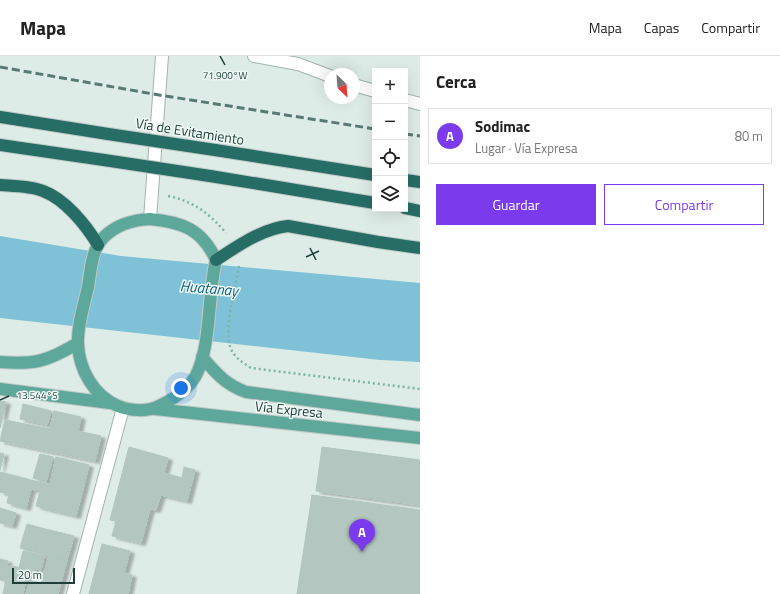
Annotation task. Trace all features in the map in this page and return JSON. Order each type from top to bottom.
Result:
[{"type":"highway","name":"Vía de Evitamiento","points":[[0,117],[372,175]]},
{"type":"highway","points":[[0,145],[210,176],[372,203]]},
{"type":"highway","points":[[408,180],[420,182]]},
{"type":"highway","points":[[0,184],[43,190],[73,213],[88,230],[96,247]]},
{"type":"highway","points":[[408,209],[420,211]]},
{"type":"highway","points":[[215,262],[262,233],[275,227],[288,226],[420,248]]},
{"type":"main road","points":[[0,389],[110,403],[123,408],[141,410],[155,408],[173,398],[192,383],[203,353],[215,262],[212,251],[202,239],[186,226],[150,219],[134,220],[114,228],[96,247],[78,339],[79,358],[84,373],[94,388],[110,403]]},
{"type":"main road","points":[[0,362],[27,364],[39,362],[65,351],[78,339]]},
{"type":"main road","name":"Vía Expresa","points":[[203,353],[217,375],[229,385],[246,392],[420,414]]},
{"type":"main road","name":"Vía Expresa","points":[[155,408],[420,438]]},
{"type":"street","points":[[150,219],[162,56]]},
{"type":"street","points":[[262,57],[298,60],[324,73]]},
{"type":"street","points":[[360,87],[372,90]]},
{"type":"street","points":[[408,101],[420,104]]},
{"type":"street","points":[[73,594],[123,408]]},
{"type":"path","points":[[239,265],[228,335],[230,347],[238,360],[251,368],[420,389]]},
{"type":"water","name":"Huatanay","points":[[0,236],[121,256],[420,283],[420,343],[382,341],[0,299]]},
{"type":"building","points":[[0,401],[6,402],[0,428]]},
{"type":"building","points":[[23,404],[51,411],[47,425],[20,419]]},
{"type":"building","points":[[54,411],[81,417],[78,431],[101,436],[95,461],[0,441],[5,420],[50,429]]},
{"type":"building","points":[[129,447],[168,458],[164,473],[182,478],[184,467],[195,470],[187,501],[161,495],[156,510],[150,509],[141,543],[112,536],[116,521],[110,520]]},
{"type":"building","points":[[322,447],[420,460],[420,505],[316,491]]},
{"type":"building","points":[[0,453],[4,454],[0,470]]},
{"type":"building","points":[[40,454],[53,457],[46,482],[33,478]]},
{"type":"building","points":[[56,457],[89,465],[82,493],[50,485]]},
{"type":"building","points":[[0,472],[50,485],[43,508],[36,506],[40,491],[31,489],[26,508],[7,503],[9,494],[0,492]]},
{"type":"building","points":[[50,485],[82,493],[76,516],[43,508]]},
{"type":"building","points":[[312,495],[420,510],[420,594],[297,594]]},
{"type":"building","points":[[0,508],[16,513],[12,526],[0,523]]},
{"type":"building","points":[[27,524],[41,528],[35,552],[20,548]]},
{"type":"building","points":[[41,528],[74,536],[67,560],[35,552]]},
{"type":"building","points":[[102,544],[130,551],[124,573],[132,575],[128,594],[89,594]]},
{"type":"building","points":[[23,551],[44,556],[41,570],[35,569],[34,575],[18,572]]},
{"type":"building","points":[[49,556],[67,560],[58,594],[26,594],[30,580],[41,583]]},
{"type":"building","points":[[0,559],[8,561],[5,581],[0,580]]},
{"type":"building","points":[[9,566],[18,567],[17,572],[27,574],[23,594],[3,594]]},
{"type":"waterway","points":[[0,299],[382,341],[420,343]]},
{"type":"railway","points":[[0,67],[159,95],[372,129]]},
{"type":"railway","points":[[408,134],[420,136]]},
{"type":"place","name":"Sodimac","points":[[362,552]]}]
